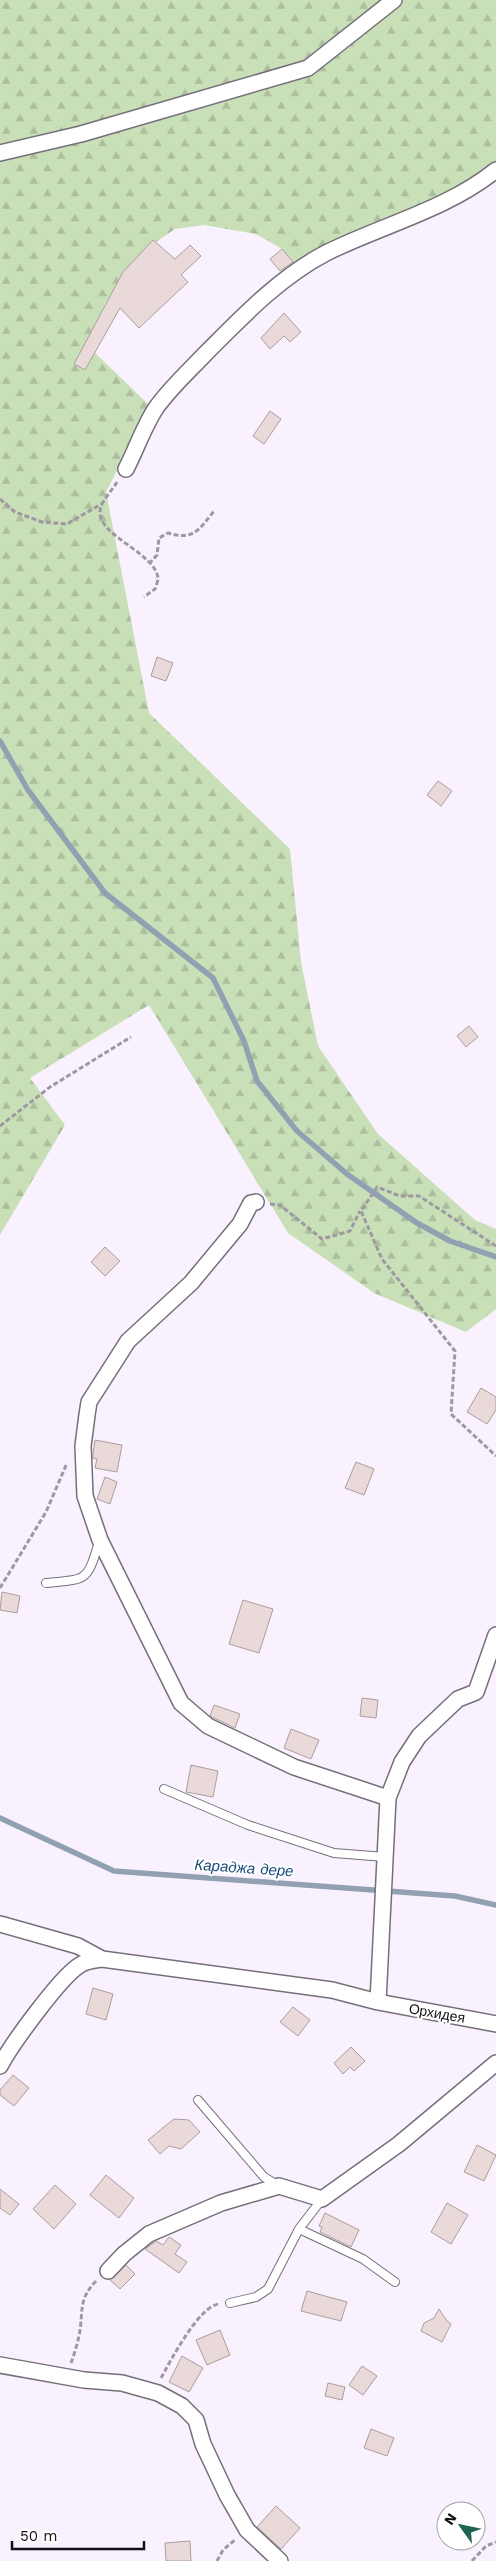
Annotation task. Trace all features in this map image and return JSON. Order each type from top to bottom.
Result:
[{"type":"street","points":[[0,153],[81,134],[308,68],[394,0]]},
{"type":"street","points":[[126,470],[156,409],[189,370],[245,314],[286,279],[326,254],[427,210],[484,180],[496,170]]},
{"type":"street","points":[[256,1202],[251,1203],[240,1224],[191,1283],[128,1341],[89,1402],[82,1446],[86,1496],[100,1540],[181,1703],[208,1726],[294,1767],[388,1798]]},
{"type":"street","points":[[378,2002],[388,1798],[402,1762],[419,1736],[458,1699],[476,1692],[496,1635]]},
{"type":"street","points":[[0,1924],[78,1946],[102,1959]]},
{"type":"street","points":[[0,2066],[7,2052],[58,1986],[79,1965],[91,1960],[102,1959]]},
{"type":"street","name":"Орхидея","points":[[102,1959],[332,1990],[378,2002],[496,2024]]},
{"type":"street","points":[[108,2271],[124,2254],[149,2234],[220,2203],[279,2186],[322,2199],[399,2144],[496,2063]]},
{"type":"street","points":[[0,2365],[84,2380],[122,2383],[155,2392],[182,2406],[196,2420],[203,2444],[227,2495],[247,2530],[280,2561]]},
{"type":"lane","points":[[46,1582],[80,1580],[91,1571],[100,1540]]},
{"type":"lane","points":[[164,1789],[248,1825],[334,1853],[385,1857]]},
{"type":"lane","points":[[198,2100],[252,2161],[264,2178],[279,2186]]},
{"type":"lane","points":[[230,2303],[256,2297],[268,2289],[299,2228],[322,2199]]},
{"type":"lane","points":[[299,2228],[363,2260],[395,2282]]},
{"type":"path","points":[[126,470],[103,503],[100,514],[101,520],[149,564],[158,578],[155,589],[144,597]]},
{"type":"path","points":[[0,499],[15,512],[42,522],[68,524],[103,503]]},
{"type":"path","points":[[149,564],[157,555],[159,538],[168,533],[181,537],[194,534],[215,510]]},
{"type":"path","points":[[0,1126],[50,1087],[131,1037]]},
{"type":"path","points":[[256,1202],[280,1205],[322,1240],[350,1231],[377,1187],[400,1196],[419,1196],[496,1246]]},
{"type":"path","points":[[361,1211],[382,1258],[455,1351],[451,1414],[496,1456]]},
{"type":"path","points":[[0,1588],[46,1512],[70,1455]]},
{"type":"path","points":[[67,2376],[80,2335],[80,2309],[87,2290],[108,2271]]},
{"type":"path","points":[[155,2392],[160,2378],[181,2344],[206,2310],[215,2304],[230,2303]]},
{"type":"path","points":[[217,2561],[223,2550],[247,2530]]},
{"type":"path","points":[[472,2561],[486,2546],[496,2542]]},
{"type":"green space","points":[[0,0],[496,0],[496,179],[417,222],[295,264],[282,249],[256,234],[204,225],[175,229],[150,246],[105,304],[91,349],[150,406],[106,492],[149,713],[290,849],[301,962],[318,1046],[378,1134],[475,1220],[496,1229],[496,1309],[466,1332],[374,1293],[288,1233],[149,1005],[30,1078],[65,1125],[0,1235]]},
{"type":"building","points":[[153,240],[175,259],[190,245],[201,256],[181,275],[188,282],[139,328],[120,308],[85,370],[74,364],[123,272]]},
{"type":"building","points":[[282,249],[293,262],[280,271],[270,259]]},
{"type":"building","points":[[284,313],[301,332],[290,342],[284,336],[270,349],[261,338]]},
{"type":"building","points":[[270,411],[281,419],[264,444],[253,436]]},
{"type":"building","points":[[157,657],[173,663],[166,681],[151,676]]},
{"type":"building","points":[[438,781],[452,791],[441,806],[427,795]]},
{"type":"building","points":[[469,1026],[478,1037],[466,1047],[457,1036]]},
{"type":"building","points":[[105,1247],[120,1261],[105,1276],[91,1262]]},
{"type":"building","points":[[481,1388],[496,1397],[496,1410],[487,1424],[467,1412]]},
{"type":"building","points":[[95,1440],[122,1445],[117,1472],[95,1468],[97,1459],[93,1458],[93,1454]]},
{"type":"building","points":[[356,1462],[374,1469],[364,1495],[345,1488]]},
{"type":"building","points":[[105,1477],[117,1482],[110,1504],[97,1499]]},
{"type":"building","points":[[2,1592],[20,1596],[17,1613],[0,1610]]},
{"type":"building","points":[[243,1600],[273,1609],[259,1653],[229,1644]]},
{"type":"building","points":[[362,1698],[378,1700],[376,1718],[360,1716]]},
{"type":"building","points":[[214,1705],[240,1714],[235,1728],[210,1716]]},
{"type":"building","points":[[291,1729],[319,1740],[311,1759],[284,1748]]},
{"type":"building","points":[[191,1765],[218,1771],[213,1797],[186,1792]]},
{"type":"building","points":[[93,1988],[113,1994],[106,2020],[86,2014]]},
{"type":"building","points":[[293,2007],[310,2020],[298,2036],[280,2022]]},
{"type":"building","points":[[351,2047],[365,2061],[354,2071],[350,2067],[343,2074],[334,2063]]},
{"type":"building","points":[[13,2075],[29,2088],[14,2106],[0,2095],[0,2090]]},
{"type":"building","points":[[174,2119],[189,2120],[200,2132],[181,2149],[169,2146],[160,2154],[148,2140]]},
{"type":"building","points":[[477,2145],[496,2155],[484,2181],[464,2172]]},
{"type":"building","points":[[106,2175],[134,2198],[119,2218],[90,2195]]},
{"type":"building","points":[[55,2185],[76,2204],[54,2229],[33,2209]]},
{"type":"building","points":[[0,2189],[19,2204],[10,2215],[0,2208]]},
{"type":"building","points":[[447,2203],[468,2215],[451,2244],[431,2232]]},
{"type":"building","points":[[325,2213],[359,2230],[351,2247],[320,2232],[322,2227],[319,2226]]},
{"type":"building","points":[[169,2237],[181,2245],[175,2254],[187,2262],[179,2273],[145,2249],[156,2241],[163,2245]]},
{"type":"building","points":[[126,2265],[135,2274],[120,2289],[110,2280]]},
{"type":"building","points":[[307,2291],[347,2302],[341,2321],[301,2311]]},
{"type":"building","points":[[439,2309],[451,2324],[442,2342],[421,2331],[424,2323],[434,2318]]},
{"type":"building","points":[[220,2330],[230,2355],[207,2365],[196,2340]]},
{"type":"building","points":[[182,2356],[203,2368],[189,2392],[169,2382]]},
{"type":"building","points":[[362,2366],[377,2376],[363,2395],[349,2385]]},
{"type":"building","points":[[328,2383],[345,2387],[342,2400],[325,2396]]},
{"type":"building","points":[[371,2429],[394,2438],[387,2456],[364,2448]]},
{"type":"building","points":[[276,2506],[300,2528],[281,2549],[257,2527]]},
{"type":"building","points":[[190,2541],[191,2561],[166,2561],[165,2543]]},
{"type":"waterway","points":[[0,741],[28,790],[105,893],[213,978],[244,1041],[257,1081],[297,1131],[347,1174],[417,1223],[450,1241],[496,1257]]},
{"type":"waterway","name":"Караджа дере","points":[[0,1818],[114,1871],[455,1896],[496,1905]]}]
